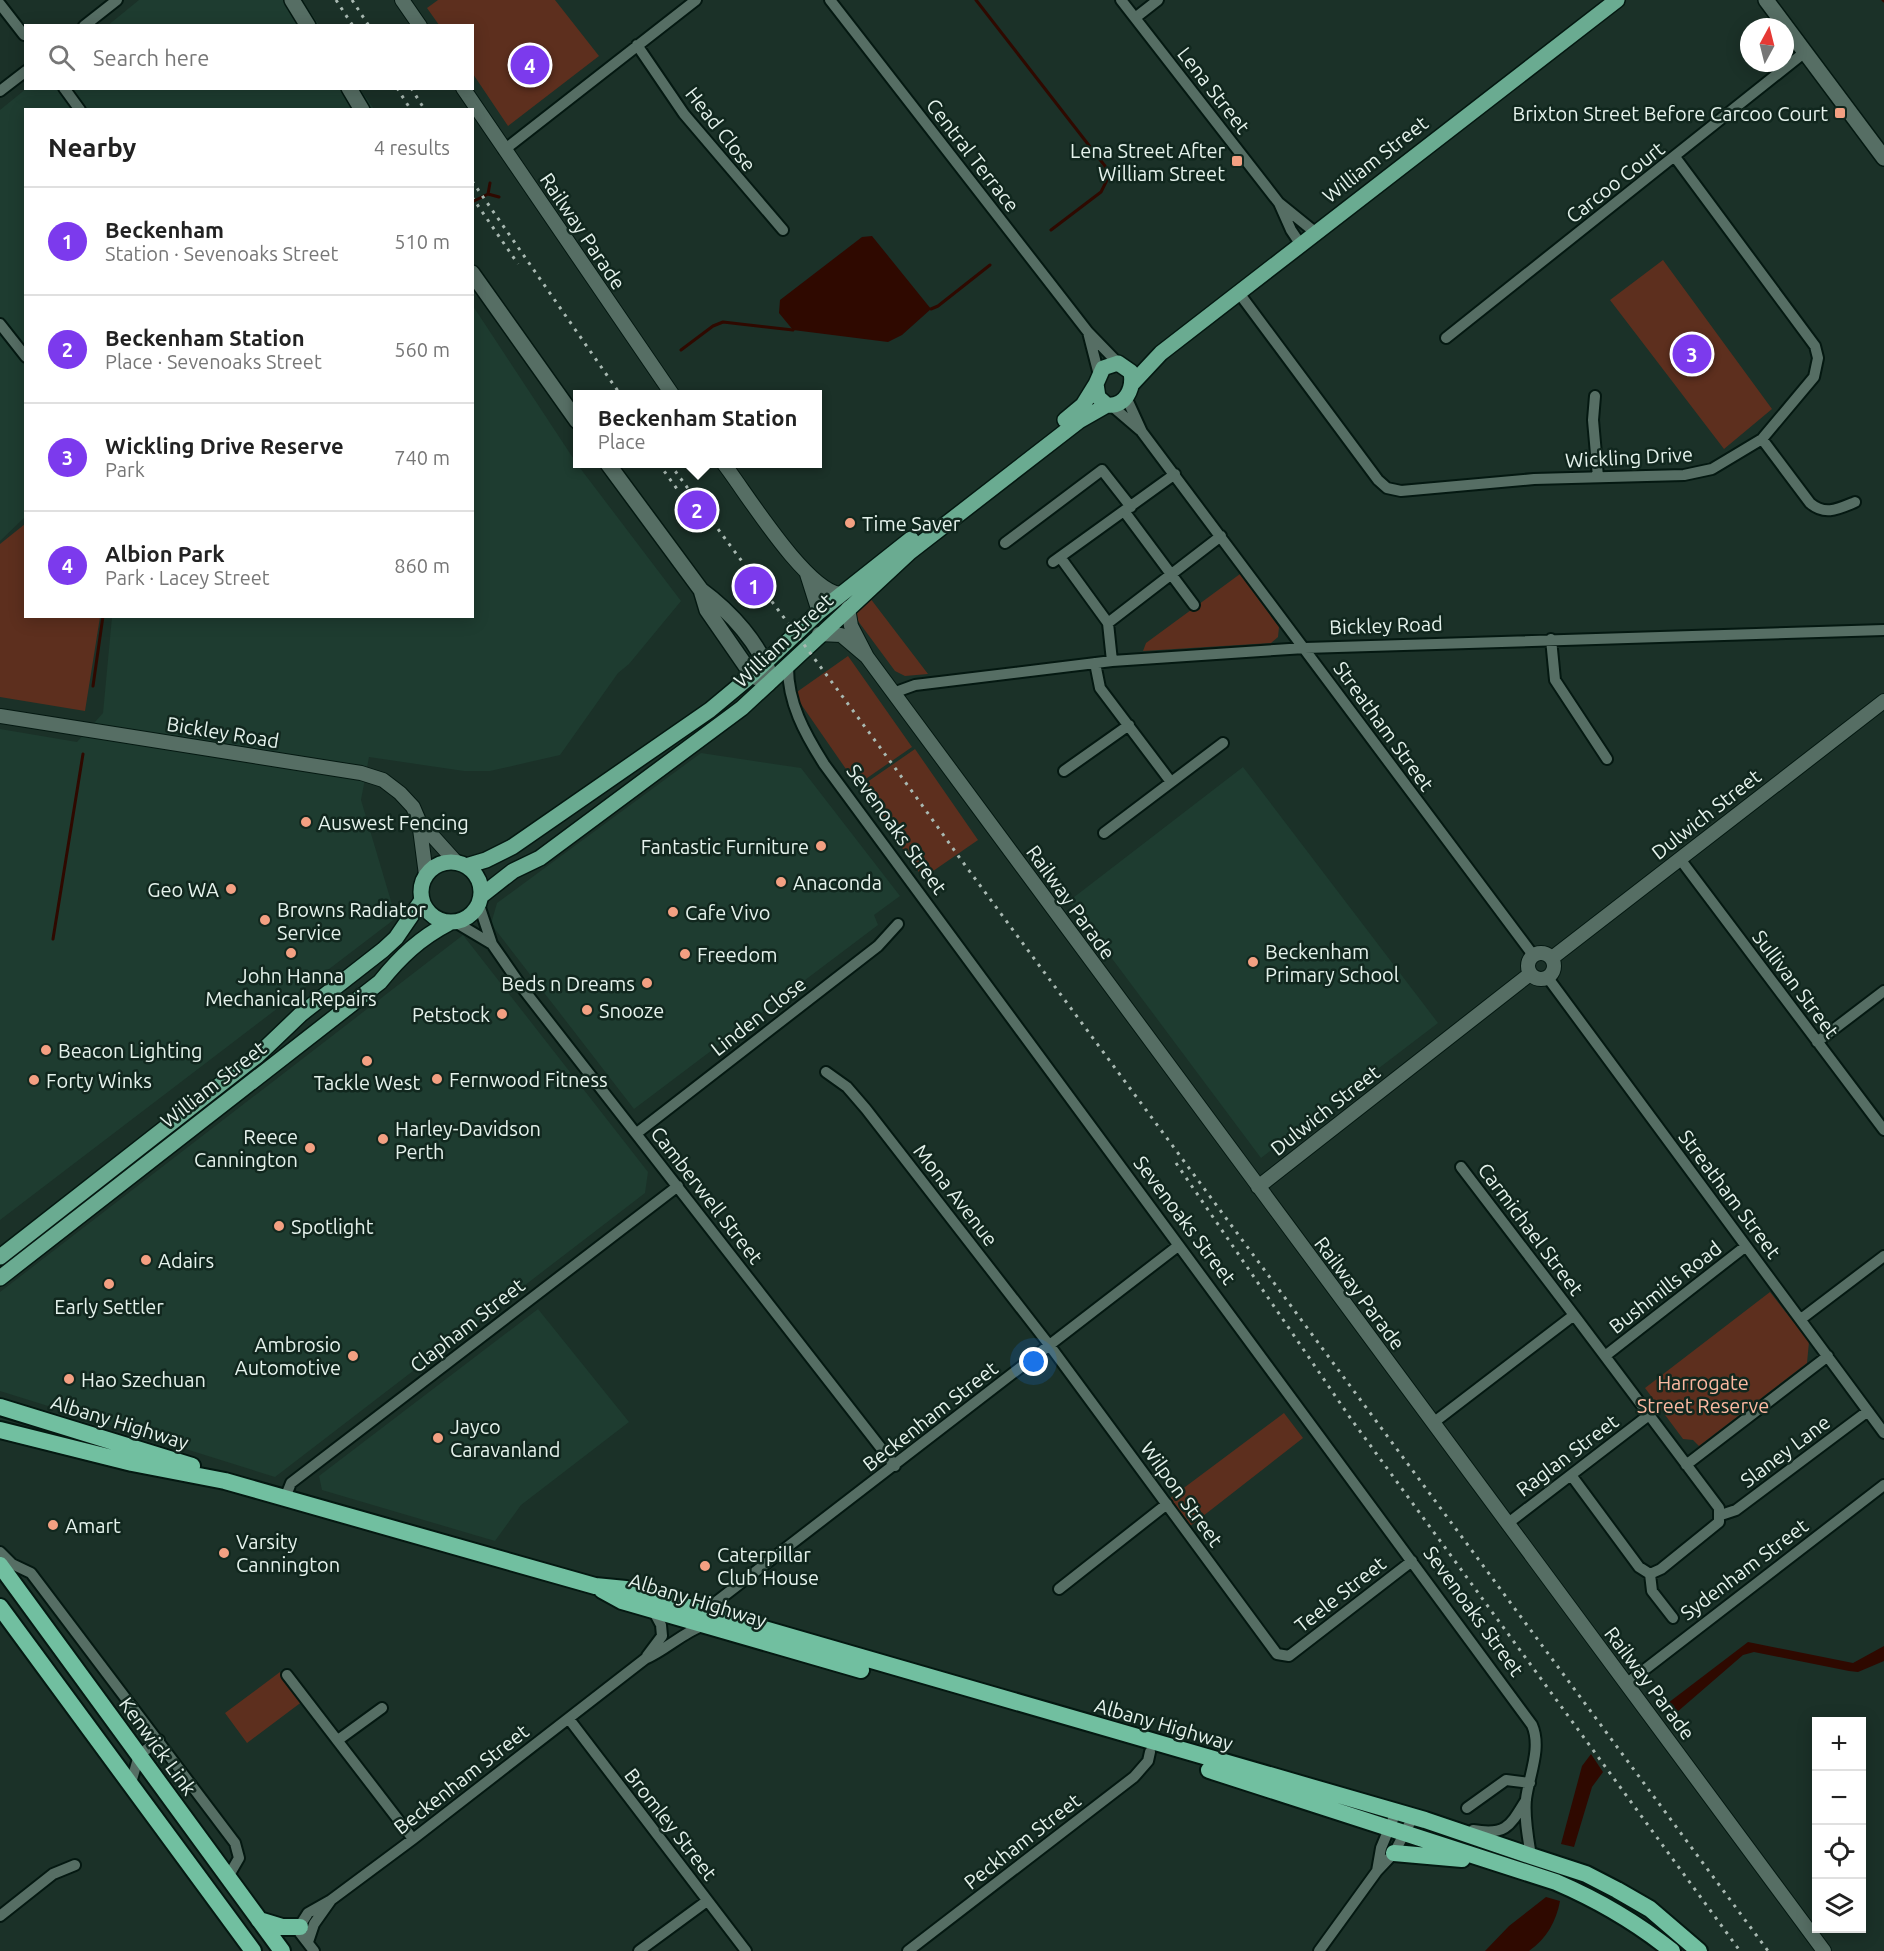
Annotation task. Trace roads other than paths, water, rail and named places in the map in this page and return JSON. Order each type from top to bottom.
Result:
[{"type":"highway","name":"Albany Highway","points":[[0,1407],[185,1463],[225,1481]]},
{"type":"highway","name":"Albany Highway","points":[[0,1430],[132,1463],[225,1481],[595,1587],[622,1601],[653,1610],[703,1618],[1406,1822],[1527,1863],[1586,1874],[1650,1909],[1699,1951]]},
{"type":"highway","name":"Kenwick Link","points":[[0,1565],[282,1951]]},
{"type":"highway","name":"Albany Highway","points":[[595,1587],[626,1589],[703,1618],[1150,1752],[1406,1822],[1527,1863],[1642,1926],[1672,1951]]},
{"type":"highway","points":[[0,1607],[253,1951]]},
{"type":"highway","points":[[1394,1853],[1471,1860],[1503,1871],[1527,1863]]},
{"type":"highway","points":[[259,1920],[282,1927],[308,1940]]},
{"type":"main road","points":[[292,0],[307,24]]},
{"type":"main road","name":"William Street","points":[[480,901],[493,884],[540,858],[723,723],[848,608],[951,520],[1079,421],[1109,405],[1129,390],[1161,353],[1617,0]]},
{"type":"main road","points":[[1766,0],[1884,158]]},
{"type":"main road","points":[[350,90],[361,108]]},
{"type":"main road","points":[[474,276],[573,415]]},
{"type":"main road","name":"William Street","points":[[461,864],[486,860],[512,847],[710,710],[752,675],[840,594],[1076,413],[1098,380],[1103,368],[1161,353]]},
{"type":"main road","points":[[1120,364],[1131,372],[1129,390]]},
{"type":"main road","points":[[1098,380],[1098,397],[1109,405]]},
{"type":"main road","points":[[611,468],[701,590],[708,610],[752,675],[770,682]]},
{"type":"main road","points":[[701,590],[720,604],[766,661],[770,682]]},
{"type":"main road","points":[[461,864],[479,880],[480,901],[466,919],[452,923],[430,914],[422,900],[420,888],[426,875],[437,865],[461,864]]},
{"type":"main road","name":"William Street","points":[[0,1257],[257,1056],[301,1014],[396,938],[422,900]]},
{"type":"main road","name":"William Street","points":[[0,1278],[380,982],[399,958],[426,934],[452,923]]},
{"type":"street","points":[[87,24],[117,0]]},
{"type":"street","points":[[504,150],[696,0]]},
{"type":"street","name":"Central Terrace","points":[[830,0],[1088,332],[1120,364]]},
{"type":"street","name":"Lena Street","points":[[1121,0],[1279,203],[1291,230],[1301,244]]},
{"type":"street","points":[[1135,18],[1158,0]]},
{"type":"street","points":[[406,1],[419,24]]},
{"type":"street","points":[[0,4],[24,35]]},
{"type":"street","name":"Head Close","points":[[638,45],[684,114],[783,230]]},
{"type":"street","name":"Carcoo Court","points":[[1446,338],[1805,52]]},
{"type":"street","points":[[0,91],[24,73]]},
{"type":"street","points":[[65,90],[79,108]]},
{"type":"street","name":"Railway Parade","points":[[463,90],[669,390]]},
{"type":"street","name":"Wickling Drive","points":[[1239,293],[1378,480],[1388,488],[1401,491],[1534,479],[1684,475],[1712,469],[1762,439],[1814,377],[1818,358],[1815,346],[1676,157]]},
{"type":"street","name":"Lena Street","points":[[1279,203],[1309,224],[1316,233]]},
{"type":"street","points":[[0,324],[24,354]]},
{"type":"street","name":"Central Terrace","points":[[1088,332],[1098,380]]},
{"type":"street","name":"Streatham Street","points":[[1129,390],[1142,432]]},
{"type":"street","points":[[1595,396],[1593,420],[1598,477]]},
{"type":"street","name":"Streatham Street","points":[[1109,405],[1142,432],[1175,474],[1533,955]]},
{"type":"street","points":[[1762,439],[1810,503],[1818,510],[1837,510],[1855,502]]},
{"type":"street","points":[[727,468],[807,574],[825,590],[840,594]]},
{"type":"street","points":[[1005,543],[1102,470],[1194,605]]},
{"type":"street","points":[[1112,661],[1108,624],[1057,560],[1175,474]]},
{"type":"street","points":[[1108,624],[1221,536]]},
{"type":"street","points":[[807,574],[819,612]]},
{"type":"street","name":"Railway Parade","points":[[848,608],[851,626],[867,657],[893,693],[1824,1951]]},
{"type":"street","name":"Bickley Road","points":[[893,693],[915,686],[1112,661],[1305,648],[1884,630]]},
{"type":"street","name":"Railway Parade","points":[[819,634],[841,635],[867,657]]},
{"type":"street","points":[[1551,639],[1558,686],[1607,759]]},
{"type":"street","points":[[1095,663],[1100,688],[1171,782]]},
{"type":"street","name":"Sevenoaks Street","points":[[788,664],[789,686],[803,731],[824,764],[1532,1725],[1536,1735],[1526,1800],[1527,1863]]},
{"type":"street","name":"Dulwich Street","points":[[1552,958],[1884,701]]},
{"type":"street","name":"Bickley Road","points":[[0,716],[362,773],[383,780],[413,807],[419,821],[426,875]]},
{"type":"street","points":[[1064,771],[1129,725]]},
{"type":"street","points":[[1104,833],[1223,743]]},
{"type":"street","name":"Bickley Road","points":[[419,821],[461,864]]},
{"type":"street","name":"Sullivan Street","points":[[1680,859],[1884,1130]]},
{"type":"street","name":"Camberwell Street","points":[[480,901],[492,944],[895,1466]]},
{"type":"street","name":"Camberwell Street","points":[[452,923],[492,944]]},
{"type":"street","name":"Linden Close","points":[[637,1134],[878,946],[898,924]]},
{"type":"street","points":[[1545,953],[1552,958],[1555,968],[1548,978],[1536,979],[1530,974],[1528,963],[1533,955],[1545,953]]},
{"type":"street","name":"Dulwich Street","points":[[1258,1187],[1530,974]]},
{"type":"street","name":"Streatham Street","points":[[1548,978],[1884,1433]]},
{"type":"street","points":[[1817,1042],[1884,991]]},
{"type":"street","name":"Mona Avenue","points":[[826,1072],[847,1087],[866,1109],[1050,1346]]},
{"type":"street","name":"Carmichael Street","points":[[1432,1423],[1574,1315],[1461,1167]]},
{"type":"street","name":"Clapham Street","points":[[285,1498],[291,1483],[678,1186]]},
{"type":"street","name":"Beckenham Street","points":[[308,1940],[308,1913],[331,1900],[645,1659],[658,1653],[1178,1246]]},
{"type":"street","name":"Bushmills Road","points":[[1605,1356],[1746,1246]]},
{"type":"street","points":[[1801,1319],[1884,1257]]},
{"type":"street","points":[[1574,1315],[1719,1508],[1721,1515],[1714,1529],[1661,1569],[1650,1574]]},
{"type":"street","name":"Wilpon Street","points":[[1050,1346],[1277,1654],[1289,1656]]},
{"type":"street","points":[[1686,1465],[1828,1356]]},
{"type":"street","name":"Slaney Lane","points":[[1721,1515],[1736,1510],[1868,1411]]},
{"type":"street","name":"Raglan Street","points":[[1507,1524],[1649,1415]]},
{"type":"street","points":[[1570,1476],[1639,1567],[1650,1574]]},
{"type":"street","name":"Sydenham Street","points":[[1626,1684],[1884,1485]]},
{"type":"street","points":[[1059,1589],[1167,1504]]},
{"type":"street","points":[[0,1552],[12,1564],[31,1573],[159,1740],[237,1847],[239,1858],[228,1877]]},
{"type":"street","name":"Teele Street","points":[[1289,1656],[1412,1562]]},
{"type":"street","points":[[1650,1574],[1652,1591],[1673,1618]]},
{"type":"street","name":"Beckenham Street","points":[[645,1659],[662,1636],[661,1625],[653,1610]]},
{"type":"street","points":[[287,1675],[413,1839]]},
{"type":"street","points":[[338,1740],[382,1708]]},
{"type":"street","name":"Bromley Street","points":[[569,1719],[746,1951]]},
{"type":"street","points":[[131,1783],[139,1755],[159,1740]]},
{"type":"street","name":"Peckham Street","points":[[908,1951],[1134,1777],[1148,1761],[1150,1752]]},
{"type":"street","points":[[1467,1808],[1506,1780],[1530,1783]]},
{"type":"street","name":"Sevenoaks Street","points":[[1406,1822],[1495,1832],[1510,1826],[1526,1800]]},
{"type":"street","points":[[1377,1871],[1394,1853],[1406,1822]]},
{"type":"street","points":[[1319,1951],[1377,1871],[1406,1822]]},
{"type":"street","points":[[0,1916],[53,1874],[75,1865]]},
{"type":"street","points":[[308,1940],[314,1924],[331,1900]]},
{"type":"street","points":[[639,1951],[707,1901]]},
{"type":"waterway","points":[[976,0],[1105,166],[1107,180],[1101,192],[1051,230]]},
{"type":"waterway","points":[[488,194],[490,183]]},
{"type":"waterway","points":[[474,201],[488,194],[499,197]]},
{"type":"waterway","points":[[931,309],[990,265]]},
{"type":"waterway","points":[[681,350],[713,326],[723,322],[793,330]]},
{"type":"waterway","points":[[93,686],[103,618]]},
{"type":"waterway","points":[[53,939],[83,754]]},
{"type":"railway","points":[[336,0],[352,24]]},
{"type":"railway","points":[[352,0],[368,24]]},
{"type":"railway","points":[[398,90],[410,108]]},
{"type":"railway","points":[[412,90],[424,108]]},
{"type":"railway","points":[[474,184],[617,390]]},
{"type":"railway","points":[[474,200],[518,264]]},
{"type":"railway","points":[[662,468],[680,493]]},
{"type":"railway","points":[[673,468],[1768,1951]]},
{"type":"railway","points":[[1176,1163],[1351,1419],[1740,1951]]},
{"type":"place","name":"Albion Park","points":[[530,65]]},
{"type":"place","name":"Brixton Street Before Carcoo Court","points":[[1840,113]]},
{"type":"place","name":"Lena Street After William Street","points":[[1237,161]]},
{"type":"place","name":"Wickling Drive Reserve","points":[[1692,354]]},
{"type":"place","name":"Beckenham Station","points":[[697,510]]},
{"type":"place","name":"Time Saver","points":[[850,523]]},
{"type":"place","name":"Beckenham","points":[[754,586]]},
{"type":"place","name":"Auswest Fencing","points":[[306,822]]},
{"type":"place","name":"Fantastic Furniture","points":[[821,846]]},
{"type":"place","name":"Anaconda","points":[[781,882]]},
{"type":"place","name":"Geo WA","points":[[231,889]]},
{"type":"place","name":"Cafe Vivo","points":[[673,912]]},
{"type":"place","name":"Browns Radiator Service","points":[[265,920]]},
{"type":"place","name":"John Hanna Mechanical Repairs","points":[[291,953]]},
{"type":"place","name":"Freedom","points":[[685,954]]},
{"type":"place","name":"Beckenham Primary School","points":[[1253,962]]},
{"type":"place","name":"Beds n Dreams","points":[[647,983]]},
{"type":"place","name":"Snooze","points":[[587,1010]]},
{"type":"place","name":"Petstock","points":[[502,1014]]},
{"type":"place","name":"Beacon Lighting","points":[[46,1050]]},
{"type":"place","name":"Tackle West","points":[[367,1061]]},
{"type":"place","name":"Fernwood Fitness","points":[[437,1079]]},
{"type":"place","name":"Forty Winks","points":[[34,1080]]},
{"type":"place","name":"Harley-Davidson Perth","points":[[383,1139]]},
{"type":"place","name":"Reece Cannington","points":[[310,1148]]},
{"type":"place","name":"Spotlight","points":[[279,1226]]},
{"type":"place","name":"Adairs","points":[[146,1260]]},
{"type":"place","name":"Early Settler","points":[[109,1284]]},
{"type":"place","name":"Ambrosio Automotive","points":[[353,1356]]},
{"type":"place","name":"Hao Szechuan","points":[[69,1379]]},
{"type":"place","name":"Jayco Caravanland","points":[[438,1438]]},
{"type":"place","name":"Amart","points":[[53,1525]]},
{"type":"place","name":"Varsity Cannington","points":[[224,1553]]},
{"type":"place","name":"Caterpillar Club House","points":[[705,1566]]},
{"type":"park label","name":"Harrogate Street Reserve","points":[[1703,1394]]}]
